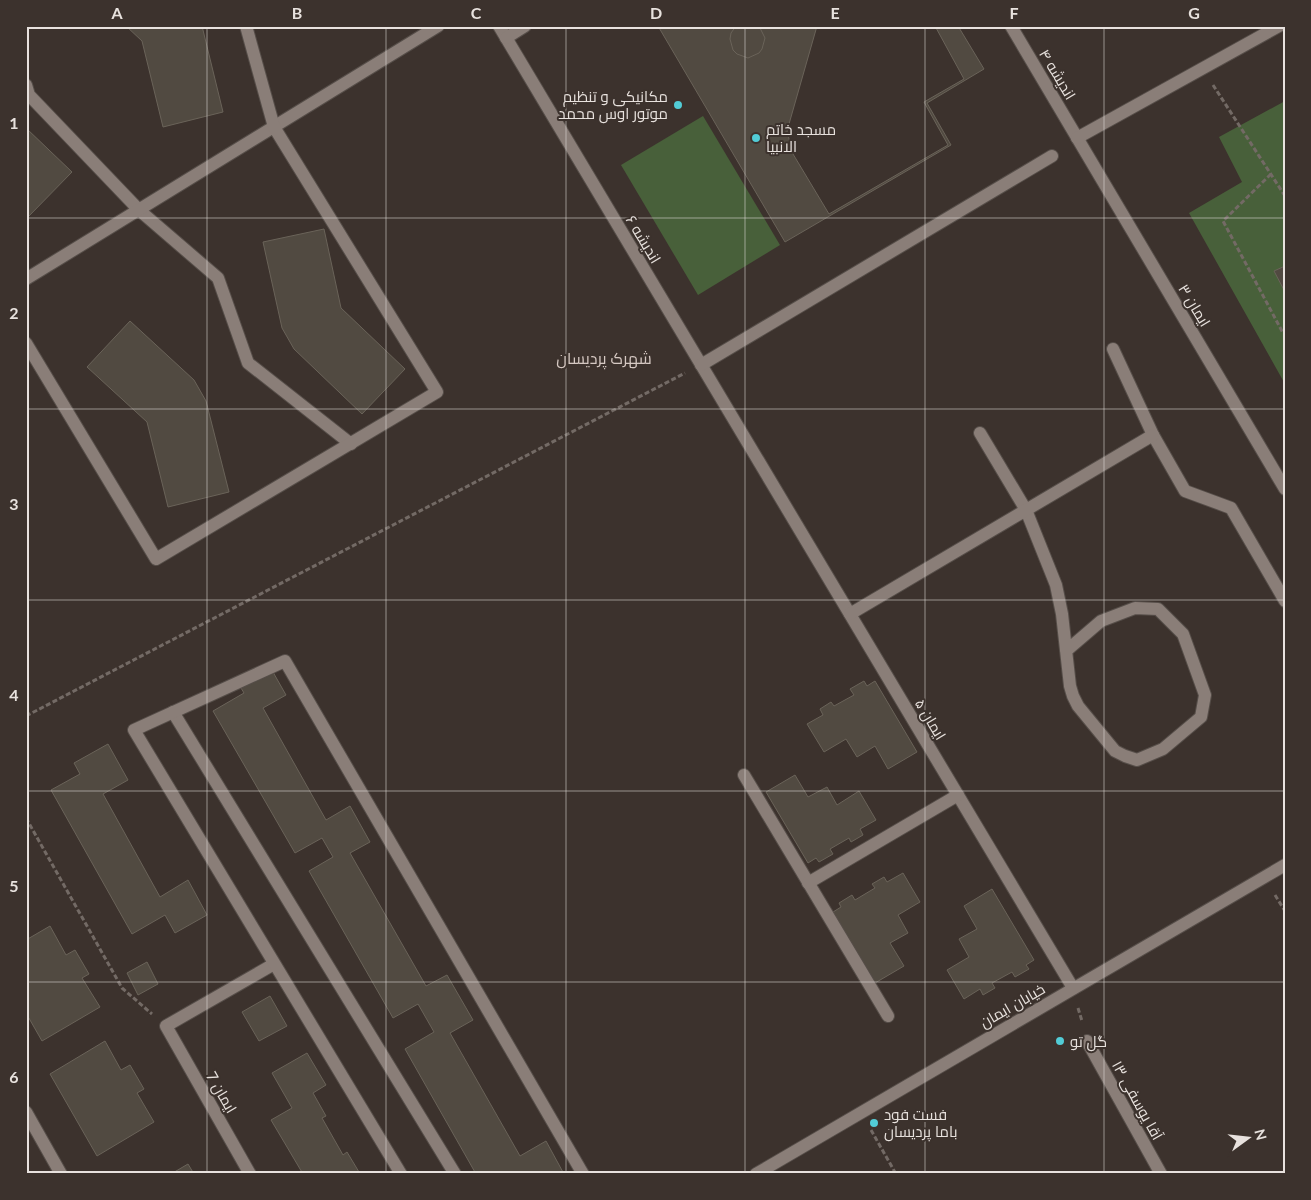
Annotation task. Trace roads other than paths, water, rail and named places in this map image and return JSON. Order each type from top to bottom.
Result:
[{"type":"street","points":[[26,343],[156,559],[436,392],[274,127],[246,26]]},
{"type":"street","points":[[26,280],[438,26]]},
{"type":"street","name":"اندیشه ۶","points":[[499,26],[763,467]]},
{"type":"street","points":[[506,38],[525,26]]},
{"type":"street","name":"انديشه ۴","points":[[1011,26],[1077,138]]},
{"type":"street","points":[[1077,138],[1280,26]]},
{"type":"street","points":[[26,85],[29,95],[139,210],[218,278],[248,363],[351,444]]},
{"type":"street","name":"ایمان ۳","points":[[1077,138],[1285,489]]},
{"type":"street","points":[[701,365],[1052,156]]},
{"type":"street","points":[[1113,349],[1153,435],[1185,491],[1231,508],[1285,601]]},
{"type":"street","points":[[980,433],[1026,510],[1056,585],[1062,614],[1066,651],[1070,686],[1078,706],[1115,750],[1124,756],[1137,760],[1164,749],[1201,717],[1205,695],[1183,634],[1158,609],[1135,608],[1101,621],[1066,651]]},
{"type":"street","points":[[850,614],[1153,435]]},
{"type":"street","name":"ایمان ۵","points":[[763,467],[1073,988]]},
{"type":"street","points":[[401,1174],[134,730],[285,661],[583,1174]]},
{"type":"street","points":[[173,712],[455,1174]]},
{"type":"street","points":[[744,775],[888,1016]]},
{"type":"street","points":[[808,882],[958,795]]},
{"type":"street","name":"خیابان ایمان","points":[[756,1174],[1285,865]]},
{"type":"street","name":"ایمان 7","points":[[250,1174],[166,1026],[274,964]]},
{"type":"street","name":"آقا یوسفی ۱۳","points":[[1087,1041],[1161,1174]]},
{"type":"street","points":[[26,1112],[61,1174]]},
{"type":"place","name":"مکانیکی و تنظیم موتور اوس محمد","points":[[678,105]]},
{"type":"place","name":"مسجد خاتم الانبیا","points":[[756,138]]},
{"type":"place","name":"گل تو","points":[[1060,1041]]},
{"type":"place","name":"فست فود باما پردیسان","points":[[874,1123]]},
{"type":"district","name":"شهرک پردیسان","points":[[604,357]]}]
